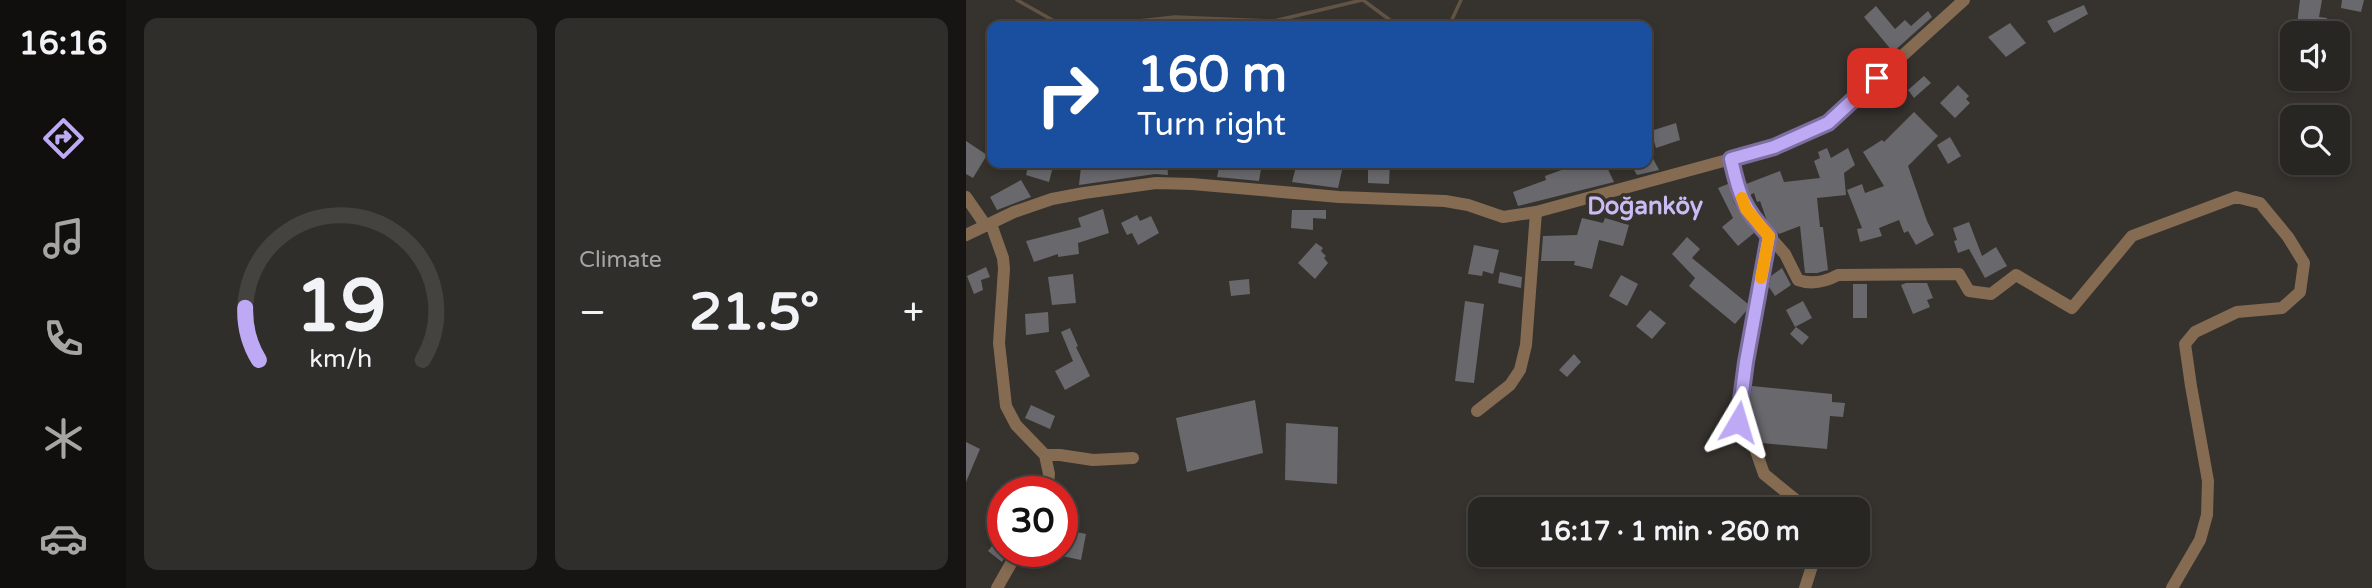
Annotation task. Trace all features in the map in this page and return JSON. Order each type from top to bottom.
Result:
[{"type":"street","points":[[966,235],[1014,212],[1052,200],[1156,183],[1339,197],[1445,201],[1468,205],[1503,217],[1536,212],[1774,147],[1828,123],[1964,0]]},
{"type":"street","points":[[1731,159],[1746,209],[1785,254],[1798,280],[1805,283],[1820,282],[1838,275],[1959,274],[1969,291],[1991,294],[2016,275],[2072,308],[2132,236],[2236,197],[2260,202],[2288,237],[2304,263],[2300,292],[2282,308],[2236,312],[2195,332],[2185,344],[2208,481],[2207,515],[2200,540],[2172,588]]},
{"type":"street","points":[[966,197],[988,225],[1003,258],[999,344],[1006,406],[1016,425],[1045,455],[1049,476]]},
{"type":"street","points":[[1477,411],[1510,385],[1520,370],[1526,345],[1536,212]]},
{"type":"street","points":[[1769,236],[1744,372],[1738,422],[1755,448],[1764,474],[1792,497]]},
{"type":"street","points":[[1045,455],[1093,460],[1133,458]]},
{"type":"street","points":[[997,588],[1008,567]]},
{"type":"street","points":[[1805,588],[1812,567]]},
{"type":"building","points":[[2300,0],[2322,0],[2319,17],[2327,18],[2326,21],[2297,21]]},
{"type":"building","points":[[2342,0],[2364,0],[2361,12],[2341,8]]},
{"type":"building","points":[[2084,5],[2088,14],[2054,33],[2047,21]]},
{"type":"building","points":[[1876,6],[1895,29],[1905,20],[1911,26],[1928,11],[1932,17],[1893,52],[1864,17]]},
{"type":"building","points":[[2010,23],[2026,43],[2006,57],[1988,37]]},
{"type":"building","points":[[1924,76],[1931,83],[1914,98],[1908,90]]},
{"type":"building","points":[[1958,85],[1969,96],[1966,99],[1970,103],[1955,118],[1940,103]]},
{"type":"building","points":[[1914,112],[1938,136],[1908,166],[1934,235],[1916,245],[1908,231],[1904,233],[1899,220],[1879,228],[1882,236],[1860,242],[1857,229],[1862,228],[1847,190],[1862,184],[1865,193],[1884,186],[1863,152],[1882,140],[1884,142]]},
{"type":"building","points":[[1676,123],[1680,140],[1656,148],[1652,131]]},
{"type":"building","points":[[1950,137],[1961,156],[1948,164],[1937,145]]},
{"type":"building","points":[[966,141],[987,155],[973,178],[966,174]]},
{"type":"building","points":[[1827,148],[1831,158],[1848,148],[1855,165],[1844,173],[1846,195],[1817,198],[1828,270],[1805,273],[1800,226],[1779,234],[1767,221],[1760,201],[1757,202],[1754,193],[1750,195],[1746,184],[1780,171],[1784,182],[1820,178],[1814,161],[1820,158],[1818,152]]},
{"type":"building","points":[[1652,157],[1659,170],[1637,175],[1633,168],[1652,168]]},
{"type":"building","points":[[1028,168],[1053,168],[1049,182],[1026,175]]},
{"type":"building","points":[[1081,168],[1167,168],[1168,175],[1155,174],[1079,185]]},
{"type":"building","points":[[1219,168],[1261,169],[1259,181],[1217,177]]},
{"type":"building","points":[[1296,168],[1343,168],[1338,188],[1292,182]]},
{"type":"building","points":[[1368,168],[1390,168],[1389,184],[1368,183]]},
{"type":"building","points":[[1567,168],[1607,168],[1614,182],[1518,206],[1513,192],[1546,180],[1545,176]]},
{"type":"building","points":[[1021,180],[1031,197],[997,210],[990,197]]},
{"type":"building","points":[[1728,184],[1734,203],[1754,233],[1738,246],[1722,227],[1733,218],[1718,188]]},
{"type":"building","points":[[1103,209],[1109,233],[1078,243],[1079,254],[1058,257],[1058,254],[1034,262],[1026,241],[1081,227],[1078,218]]},
{"type":"building","points":[[1292,210],[1326,210],[1326,219],[1313,218],[1313,230],[1291,228]]},
{"type":"building","points":[[1137,215],[1140,221],[1151,216],[1159,233],[1138,245],[1132,233],[1127,235],[1121,223]]},
{"type":"building","points":[[1582,218],[1603,223],[1605,218],[1629,225],[1623,246],[1599,240],[1592,269],[1574,265],[1575,261],[1541,261],[1543,236],[1577,235]]},
{"type":"building","points":[[1969,222],[1982,256],[1996,247],[2007,266],[1985,278],[1969,249],[1958,253],[1954,241],[1957,240],[1953,228]]},
{"type":"building","points":[[1687,237],[1700,249],[1692,258],[1748,304],[1747,310],[1735,324],[1689,286],[1695,278],[1672,254]]},
{"type":"building","points":[[1316,243],[1323,248],[1321,251],[1328,263],[1315,279],[1298,263]]},
{"type":"building","points":[[1474,245],[1499,250],[1493,274],[1483,271],[1482,276],[1468,274]]},
{"type":"building","points":[[986,267],[990,277],[981,280],[983,290],[974,294],[967,276]]},
{"type":"building","points":[[1782,268],[1791,285],[1775,296],[1769,287],[1771,276]]},
{"type":"building","points":[[1500,272],[1522,277],[1521,288],[1498,283]]},
{"type":"building","points":[[1073,274],[1076,303],[1052,305],[1048,277]]},
{"type":"building","points":[[1621,275],[1638,284],[1627,306],[1609,296]]},
{"type":"building","points":[[1249,279],[1250,294],[1231,296],[1229,281]]},
{"type":"building","points":[[1927,283],[1933,298],[1927,300],[1930,307],[1913,314],[1901,285]]},
{"type":"building","points":[[1853,284],[1867,284],[1867,318],[1853,318]]},
{"type":"building","points":[[1465,301],[1484,304],[1474,383],[1455,381]]},
{"type":"building","points":[[1803,301],[1812,318],[1795,327],[1786,310]]},
{"type":"building","points":[[1650,310],[1666,323],[1652,339],[1636,326]]},
{"type":"building","points":[[1048,312],[1049,332],[1026,335],[1025,314]]},
{"type":"building","points":[[1796,327],[1809,337],[1802,345],[1790,334]]},
{"type":"building","points":[[1070,328],[1090,376],[1065,390],[1055,371],[1073,361],[1061,332]]},
{"type":"building","points":[[1574,354],[1581,362],[1567,377],[1559,370]]},
{"type":"building","points":[[1752,386],[1832,394],[1832,402],[1845,403],[1843,417],[1830,416],[1827,449],[1762,443],[1756,434],[1757,426],[1751,426],[1747,420]]},
{"type":"building","points":[[1255,400],[1263,453],[1187,472],[1176,418]]},
{"type":"building","points":[[1031,405],[1055,416],[1050,429],[1025,418]]},
{"type":"building","points":[[1286,423],[1338,427],[1337,484],[1285,480]]},
{"type":"building","points":[[966,442],[980,449],[966,482]]},
{"type":"building","points":[[1078,532],[1086,534],[1081,560],[1078,559]]},
{"type":"waterway","points":[[1017,0],[1054,21]]},
{"type":"waterway","points":[[1274,21],[1362,0]]},
{"type":"waterway","points":[[1363,0],[1391,21]]},
{"type":"waterway","points":[[1451,21],[1461,0]]},
{"type":"waterway","points":[[1138,21],[1175,17],[1274,21]]},
{"type":"slow traffic","points":[[1742,198],[1746,209],[1769,236],[1761,278]]},
{"type":"district","name":"Doğanköy","points":[[1645,206]]},
{"type":"route","points":[[1738,422],[1769,236],[1746,209],[1731,159],[1774,147],[1828,123],[1877,78]]}]
